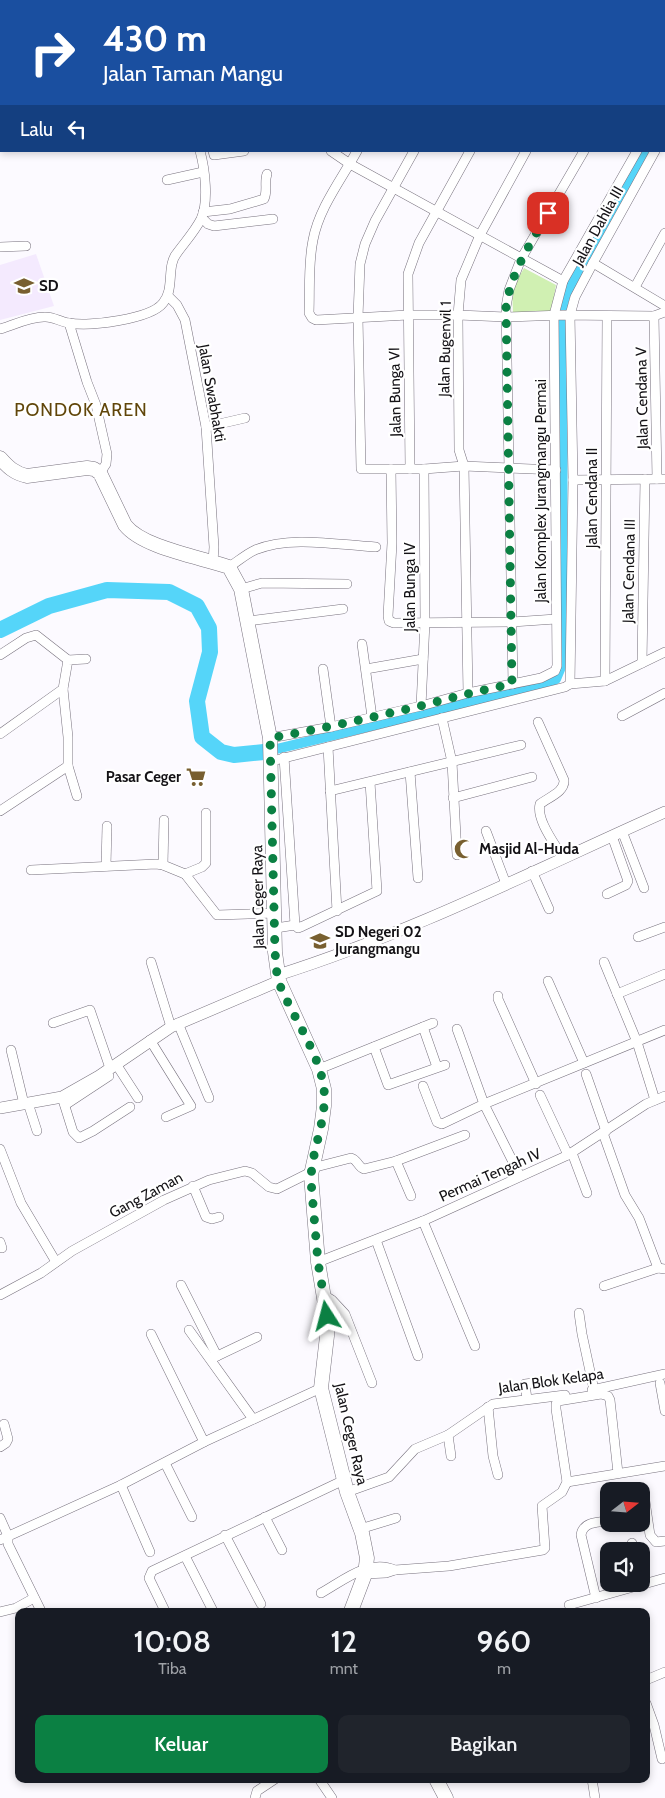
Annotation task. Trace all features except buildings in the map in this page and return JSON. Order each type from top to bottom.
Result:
[{"type":"main road","points":[[0,458],[8,468],[27,476],[88,468],[94,469],[100,473],[130,532],[145,541],[229,567]]},
{"type":"main road","name":"Jalan Ceger Raya","points":[[229,567],[241,589],[270,740],[276,760],[275,952],[278,978],[319,1069],[324,1089],[321,1129],[311,1174],[318,1262],[327,1316],[328,1336],[321,1388],[346,1486],[366,1547],[364,1571],[352,1608]]},
{"type":"main road","points":[[438,1783],[446,1798]]},
{"type":"street","points":[[0,329],[42,316],[51,316],[69,323],[112,322],[144,315],[160,307],[168,296],[174,258],[202,215],[205,186],[200,152]]},
{"type":"street","points":[[213,152],[214,156],[238,152]]},
{"type":"street","points":[[332,152],[350,164],[563,281]]},
{"type":"street","points":[[356,152],[328,201],[313,240],[310,255],[309,313],[312,318],[316,320],[408,315],[506,317],[561,315],[654,316],[665,312]]},
{"type":"street","points":[[413,152],[375,221],[365,244],[360,264],[358,317],[362,469],[424,469],[464,466],[556,470]]},
{"type":"street","points":[[408,315],[408,274],[411,262],[419,243],[469,152]]},
{"type":"street","points":[[480,235],[525,152]]},
{"type":"street","name":"Jalan Komplex Jurangmangu Permai","points":[[583,152],[521,259],[509,290],[506,307],[512,684],[549,674],[555,671],[557,666],[556,470],[563,281],[636,152]]},
{"type":"street","name":"Jalan Dahlia III","points":[[561,315],[575,297],[654,152]]},
{"type":"street","points":[[167,180],[203,172]]},
{"type":"street","points":[[202,215],[264,199],[266,195],[265,184],[267,174]]},
{"type":"street","points":[[202,215],[208,224],[214,226],[273,219]]},
{"type":"street","points":[[637,284],[665,233]]},
{"type":"street","name":"Jalan Bugenvil 1","points":[[464,466],[459,450],[458,315],[461,280],[480,235]]},
{"type":"street","points":[[0,248],[26,246]]},
{"type":"street","points":[[593,263],[637,284],[665,306]]},
{"type":"street","name":"Jalan Swabhakti","points":[[168,296],[177,304],[185,320],[206,427],[214,547],[212,562]]},
{"type":"street","name":"Jalan Bunga VI","points":[[408,315],[410,468]]},
{"type":"street","name":"Jalan Komplex Jurangmangu Permai","points":[[561,315],[573,480],[570,684]]},
{"type":"street","name":"Jalan Cendana II","points":[[605,681],[607,316]]},
{"type":"street","name":"Jalan Cendana V","points":[[654,316],[661,479]]},
{"type":"street","points":[[69,323],[96,405],[105,445],[107,459],[100,473]]},
{"type":"street","points":[[206,427],[245,418]]},
{"type":"street","points":[[464,466],[468,693]]},
{"type":"street","points":[[391,469],[392,543],[389,621],[394,623],[512,622],[556,619]]},
{"type":"street","name":"Jalan Bunga IV","points":[[420,706],[425,622],[424,469]]},
{"type":"street","name":"Jalan Cendana III","points":[[642,663],[644,479]]},
{"type":"street","points":[[573,480],[661,479]]},
{"type":"street","points":[[229,567],[254,551],[279,544],[297,542],[376,547]]},
{"type":"street","points":[[241,589],[262,584],[347,584]]},
{"type":"street","points":[[248,621],[343,609]]},
{"type":"street","points":[[0,655],[26,638],[36,636],[68,660],[86,659]]},
{"type":"street","points":[[362,644],[372,717]]},
{"type":"street","points":[[295,925],[276,760],[443,721],[570,684],[605,681],[665,652]]},
{"type":"street","points":[[366,668],[423,659]]},
{"type":"street","points":[[68,660],[63,689],[68,737],[68,766],[77,796]]},
{"type":"street","points":[[323,669],[331,727]]},
{"type":"street","points":[[270,740],[512,684]]},
{"type":"street","points":[[0,734],[63,689]]},
{"type":"street","points":[[622,716],[665,693]]},
{"type":"street","points":[[443,721],[452,762],[457,855]]},
{"type":"street","points":[[538,722],[564,780],[564,785],[562,789],[540,804],[538,811],[548,833],[563,858]]},
{"type":"street","points":[[330,791],[521,745]]},
{"type":"street","points":[[328,747],[337,911]]},
{"type":"street","points":[[0,811],[68,766]]},
{"type":"street","points":[[410,772],[418,878]]},
{"type":"street","points":[[453,798],[532,777]]},
{"type":"street","points":[[276,928],[295,925],[298,928],[337,911],[377,890],[370,782]]},
{"type":"street","points":[[185,874],[202,867],[206,863],[206,812]]},
{"type":"street","points":[[0,1108],[26,1103],[64,1101],[113,1069],[150,1040],[174,1025],[278,978],[443,912],[665,812]]},
{"type":"street","points":[[164,820],[164,865]]},
{"type":"street","points":[[106,866],[107,826]]},
{"type":"street","points":[[486,831],[506,884]]},
{"type":"street","points":[[617,834],[644,888]]},
{"type":"street","points":[[607,894],[626,885],[628,881],[617,834]]},
{"type":"street","points":[[31,870],[164,865],[185,874],[217,915],[276,913]]},
{"type":"street","points":[[532,872],[549,909]]},
{"type":"street","points":[[638,937],[665,927]]},
{"type":"street","points":[[150,962],[174,1025],[209,1098]]},
{"type":"street","points":[[604,962],[637,1042],[655,1100]]},
{"type":"street","points":[[617,994],[665,974]]},
{"type":"street","points":[[548,981],[584,1063]]},
{"type":"street","points":[[498,996],[536,1084]]},
{"type":"street","points":[[53,1023],[90,1010],[113,1069],[138,1098]]},
{"type":"street","points":[[319,1069],[434,1023]]},
{"type":"street","points":[[374,1047],[388,1085],[441,1066],[423,1027]]},
{"type":"street","points":[[457,1030],[485,1105],[520,1176]]},
{"type":"street","points":[[422,1086],[439,1124],[665,1030]]},
{"type":"street","points":[[150,1040],[191,1106],[166,1116]]},
{"type":"street","points":[[11,1050],[26,1103],[37,1131]]},
{"type":"street","points":[[586,1074],[625,1195],[639,1218],[662,1269],[604,1286]]},
{"type":"street","points":[[540,1095],[570,1154],[587,1193]]},
{"type":"street","name":"Permai Tengah IV","points":[[318,1262],[423,1221],[570,1154],[655,1100],[665,1096]]},
{"type":"street","points":[[64,1101],[73,1132],[78,1138],[93,1131],[130,1107]]},
{"type":"street","points":[[311,1174],[351,1158],[364,1169],[396,1161],[465,1135]]},
{"type":"street","points":[[0,1149],[21,1203],[56,1262]]},
{"type":"street","points":[[396,1161],[411,1196]]},
{"type":"street","name":"Gang Zaman","points":[[0,1295],[41,1273],[72,1251],[193,1186],[245,1171],[252,1173],[269,1187],[276,1189],[311,1174]]},
{"type":"street","points":[[193,1186],[206,1218],[219,1217]]},
{"type":"street","points":[[423,1221],[475,1346]]},
{"type":"street","points":[[376,1240],[418,1356]]},
{"type":"street","points":[[181,1285],[214,1358]]},
{"type":"street","points":[[324,1295],[332,1300],[344,1314],[372,1383]]},
{"type":"street","points":[[579,1313],[594,1390]]},
{"type":"street","points":[[189,1330],[214,1358],[254,1419]]},
{"type":"street","points":[[151,1334],[204,1442]]},
{"type":"street","points":[[214,1358],[256,1336]]},
{"type":"street","name":"Jalan Blok Kelapa","points":[[163,1608],[149,1578],[149,1574],[157,1568],[186,1556],[265,1516],[346,1486],[389,1476],[415,1449],[448,1435],[498,1402],[559,1396],[665,1374]]},
{"type":"street","points":[[527,1399],[525,1384],[533,1383]]},
{"type":"street","points":[[660,1384],[665,1411]]},
{"type":"street","points":[[4,1538],[321,1388]]},
{"type":"street","points":[[321,1593],[364,1571],[386,1574],[395,1570],[449,1566],[543,1550],[545,1546],[542,1506],[562,1492],[567,1482],[556,1409],[556,1404],[562,1400],[601,1394],[608,1396],[618,1473]]},
{"type":"street","points":[[488,1407],[493,1456],[498,1475]]},
{"type":"street","points":[[0,1447],[6,1443],[8,1438],[4,1424]]},
{"type":"street","points":[[448,1435],[451,1456]]},
{"type":"street","points":[[165,1462],[192,1517]]},
{"type":"street","points":[[567,1482],[665,1466]]},
{"type":"street","points":[[121,1484],[150,1552]]},
{"type":"street","points":[[265,1516],[282,1550]]},
{"type":"street","points":[[0,1518],[4,1538],[39,1608]]},
{"type":"street","points":[[360,1529],[396,1518]]},
{"type":"street","points":[[596,1598],[581,1536],[582,1528],[586,1525],[600,1523]]},
{"type":"street","points":[[650,1532],[656,1542],[665,1541]]},
{"type":"street","points":[[225,1535],[261,1604]]},
{"type":"street","points":[[186,1556],[212,1608]]},
{"type":"street","points":[[650,1579],[665,1578]]},
{"type":"street","points":[[569,1605],[611,1592]]},
{"type":"street","points":[[16,1608],[34,1598]]},
{"type":"street","points":[[0,1612],[15,1608]]},
{"type":"street","points":[[650,1678],[665,1672]]},
{"type":"street","points":[[650,1714],[662,1759]]},
{"type":"street","points":[[255,1798],[258,1791],[269,1783]]},
{"type":"street","points":[[321,1783],[332,1798]]},
{"type":"street","points":[[593,1783],[595,1798]]},
{"type":"shaded area","name":"SD","points":[[36,254],[54,306],[0,320],[0,265]]},
{"type":"green space","points":[[524,268],[556,285],[551,314],[513,314],[512,289]]},
{"type":"waterway","points":[[264,752],[546,684],[556,679],[561,667],[562,658],[563,304],[565,297],[645,152]]},
{"type":"waterway","points":[[0,630],[49,606],[107,590],[169,592],[197,606],[209,628],[210,652],[197,701],[202,737],[221,752],[234,755],[264,752]]},
{"type":"place","name":"SD","points":[[24,286]]},
{"type":"place","name":"Pasar Ceger","points":[[196,777]]},
{"type":"place","name":"Masjid Al-Huda","points":[[464,849]]},
{"type":"place","name":"SD Negeri 02 Jurangmangu","points":[[320,941]]},
{"type":"district","name":"PONDOK AREN","points":[[81,410]]},
{"type":"route","points":[[327,1316],[318,1262],[311,1181],[321,1129],[324,1089],[319,1069],[279,981],[275,952],[276,913],[270,738],[331,727],[512,684],[506,307],[509,290],[521,259],[548,213]]}]
